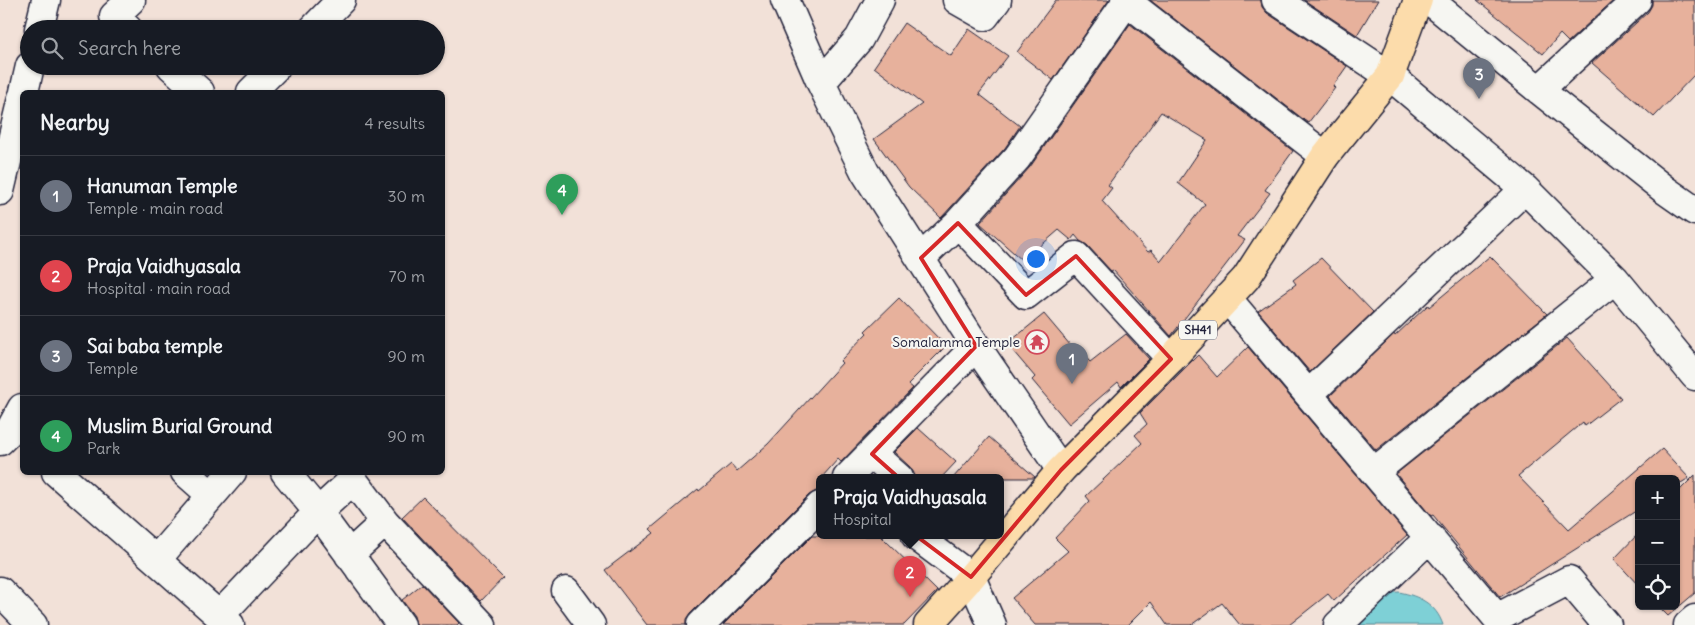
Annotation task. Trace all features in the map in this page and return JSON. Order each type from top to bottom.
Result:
[{"type":"main road","name":"SH41","points":[[1004,538],[1061,470],[1171,359],[1246,278],[1326,156],[1390,76],[1418,0]]},
{"type":"main road","name":"SH41","points":[[928,625],[1003,539]]},
{"type":"street","points":[[41,20],[46,0]]},
{"type":"street","points":[[118,20],[114,16],[131,0]]},
{"type":"street","points":[[322,20],[341,0]]},
{"type":"street","points":[[785,0],[821,83],[866,172],[976,346],[1061,470]]},
{"type":"street","points":[[821,83],[859,39],[880,0]]},
{"type":"street","points":[[957,0],[985,16],[996,0]]},
{"type":"street","points":[[920,258],[958,223],[1017,158],[1126,0],[1326,156]]},
{"type":"street","points":[[1276,0],[1390,76],[1525,189],[1615,279],[1695,376]]},
{"type":"street","points":[[1429,0],[1665,190],[1695,211]]},
{"type":"street","points":[[1539,90],[1637,0]]},
{"type":"street","points":[[24,90],[28,75]]},
{"type":"street","points":[[181,75],[198,90]]},
{"type":"street","points":[[253,90],[267,75]]},
{"type":"street","points":[[0,191],[20,106]]},
{"type":"street","points":[[1309,394],[1525,189]]},
{"type":"street","points":[[958,223],[1026,295],[1076,256],[1171,359]]},
{"type":"street","points":[[1374,472],[1615,279]]},
{"type":"street","points":[[1227,298],[1497,618],[1569,580],[1607,625]]},
{"type":"street","points":[[852,474],[976,346]]},
{"type":"street","points":[[8,435],[20,412]]},
{"type":"street","points":[[872,454],[894,474]]},
{"type":"street","points":[[59,475],[225,620],[318,512],[353,480],[385,522],[482,625]]},
{"type":"street","points":[[188,475],[211,495]]},
{"type":"street","points":[[157,559],[229,475]]},
{"type":"street","points":[[287,475],[318,512],[401,625]]},
{"type":"street","points":[[701,625],[816,510]]},
{"type":"street","points":[[349,555],[385,522]]},
{"type":"street","points":[[1338,625],[1430,538]]},
{"type":"street","points":[[920,539],[971,577],[992,625]]},
{"type":"street","points":[[0,591],[33,625]]},
{"type":"street","points":[[566,591],[591,625]]},
{"type":"street","points":[[1688,625],[1695,619]]},
{"type":"highlighted area","points":[[958,223],[1026,295],[1076,256],[1171,359],[1061,470],[971,577],[903,526],[926,502],[872,454],[976,346],[921,258]]},
{"type":"water","points":[[1399,592],[1426,602],[1436,612],[1443,625],[1349,625],[1382,593]]},
{"type":"building","points":[[1056,0],[1109,0],[1053,80],[1017,52]]},
{"type":"building","points":[[1150,0],[1261,0],[1262,7],[1267,13],[1347,66],[1333,86],[1335,88],[1308,123]]},
{"type":"building","points":[[1304,0],[1378,0],[1357,35]]},
{"type":"building","points":[[1477,0],[1614,0],[1568,42],[1560,34],[1543,54]]},
{"type":"building","points":[[1652,0],[1695,0],[1695,74],[1654,117],[1592,63],[1648,12],[1652,5]]},
{"type":"building","points":[[904,23],[951,56],[969,29],[1008,56],[979,94],[1020,126],[1005,148],[941,218],[909,187],[874,139],[922,104],[874,67]]},
{"type":"building","points":[[1130,24],[1293,151],[1265,190],[1270,193],[1237,236],[1245,240],[1171,336],[1113,270],[1111,271],[1075,235],[1071,240],[1059,230],[1023,261],[980,223],[1030,167]],"holes":[[[1161,112],[1207,140],[1178,183],[1205,204],[1161,261],[1151,250],[1148,252],[1102,201],[1112,188],[1108,185]]]},
{"type":"building","points":[[1490,256],[1547,314],[1376,450],[1330,396],[1394,334],[1395,336],[1428,305],[1429,307]]},
{"type":"building","points":[[1321,258],[1373,312],[1310,372],[1258,311],[1296,284],[1293,280]]},
{"type":"building","points":[[899,298],[946,346],[908,384],[913,388],[841,462],[838,459],[825,474],[816,474],[816,491],[809,495],[690,614],[686,620],[686,625],[647,625],[605,570],[654,533],[650,529],[698,489],[699,491],[731,464],[737,471],[768,444],[842,363],[840,361],[867,333],[865,331]]},
{"type":"building","points":[[1044,314],[1071,346],[1074,344],[1090,362],[1126,334],[1149,359],[1121,387],[1118,382],[1069,424],[1032,380],[1035,377],[1007,344]]},
{"type":"building","points":[[1567,338],[1621,398],[1585,426],[1583,422],[1518,476],[1569,529],[1662,449],[1689,478],[1680,484],[1680,475],[1635,475],[1635,512],[1500,597],[1433,515],[1431,516],[1396,474]]},
{"type":"building","points":[[1248,347],[1407,535],[1334,601],[1328,594],[1289,625],[1240,625],[1222,603],[1191,625],[1167,625],[1151,602],[1128,625],[1035,625],[1012,598],[1068,551],[1055,538],[1090,501],[1086,496],[1142,443],[1135,435],[1147,424],[1140,413],[1198,355],[1217,377]]},
{"type":"building","points":[[918,428],[956,462],[945,474],[914,474],[910,467],[894,452]]},
{"type":"building","points":[[989,437],[1035,477],[1004,478],[1004,474],[957,474]]},
{"type":"building","points":[[1695,475],[1695,593],[1680,606],[1680,520],[1680,490]]},
{"type":"building","points":[[423,497],[503,578],[481,601],[402,517]]},
{"type":"building","points":[[812,536],[816,536],[816,539],[884,539],[937,591],[904,625],[723,625]]},
{"type":"building","points":[[1635,537],[1635,582],[1614,559]]},
{"type":"building","points":[[422,584],[459,623],[457,625],[416,625],[414,616],[402,600]]},
{"type":"building","points":[[1662,610],[1675,610],[1668,616]]},
{"type":"place","name":"Sai baba temple","points":[[1479,99]]},
{"type":"place","name":"Muslim Burial Ground","points":[[562,215]]},
{"type":"place","name":"Somalamma Temple","points":[[1037,342]]},
{"type":"place","name":"Hanuman Temple","points":[[1072,384]]},
{"type":"place","name":"Praja Vaidhyasala","points":[[910,597]]}]
